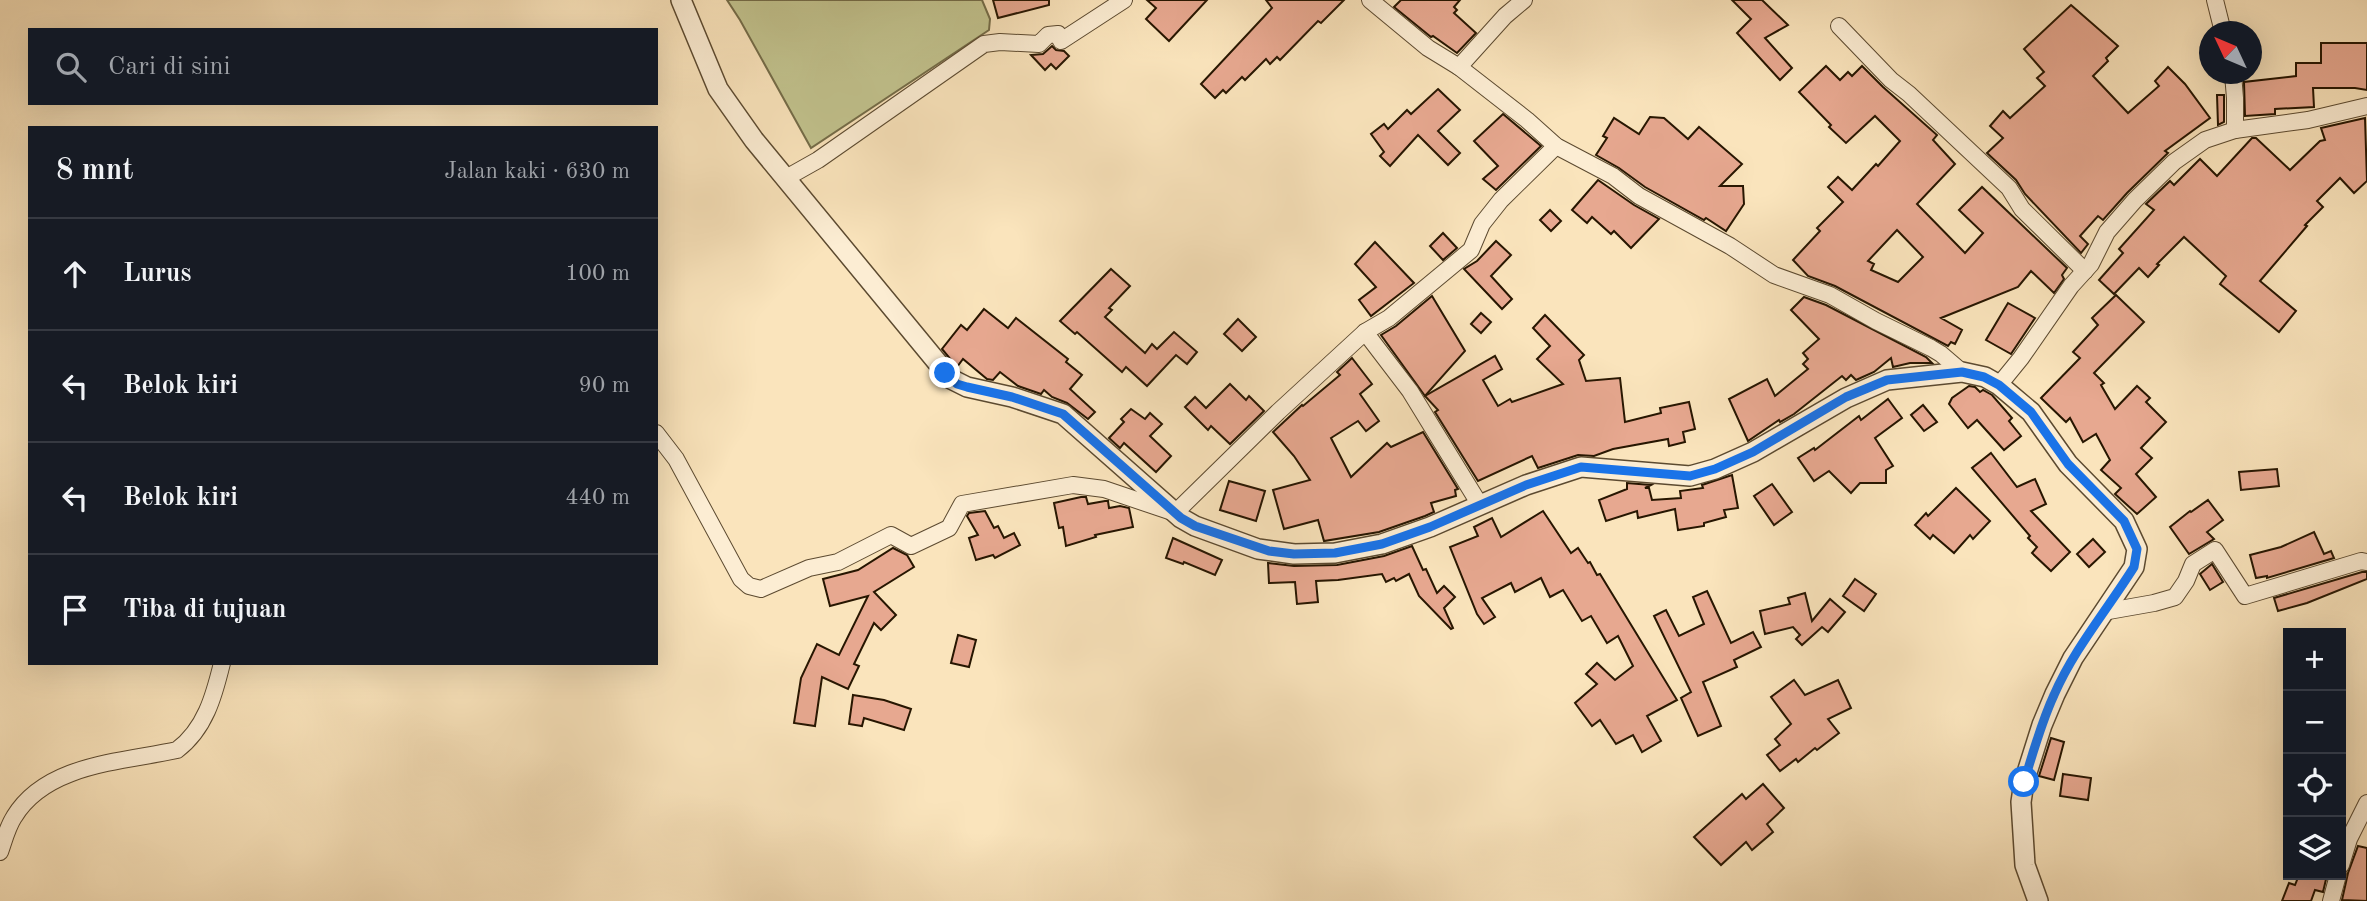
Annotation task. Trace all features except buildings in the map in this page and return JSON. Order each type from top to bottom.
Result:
[{"type":"street","points":[[681,0],[718,89],[754,140],[951,379],[967,387],[1012,397],[1063,414],[1175,513],[1195,526],[1258,549],[1294,554],[1335,553],[1382,544],[1430,527],[1526,485],[1581,467],[1690,476],[1704,473],[1753,452],[1801,422],[1887,380],[1962,372],[1984,377],[1999,385],[2031,412],[2068,464],[2124,521],[2137,549],[2134,567],[2073,658],[2054,694],[2024,782],[2021,802],[2025,865],[2038,901]]},
{"type":"street","points":[[786,178],[818,160],[980,46],[1000,42],[1039,44],[1048,35],[1058,34],[1061,41],[1124,0]]},
{"type":"street","points":[[1370,0],[1428,48],[1459,67],[1527,120],[1556,146],[1613,176],[1639,196],[1730,246],[1774,275],[1830,295],[1931,348],[1962,372]]},
{"type":"street","points":[[1459,67],[1524,0]]},
{"type":"street","points":[[2215,0],[2220,21]]},
{"type":"street","points":[[1839,26],[1897,86],[1909,94],[2010,188],[2022,209],[2085,271]]},
{"type":"street","points":[[2234,84],[2235,130]]},
{"type":"street","points":[[1999,385],[2091,264],[2107,232],[2174,162],[2205,139],[2235,130],[2308,120],[2367,106]]},
{"type":"street","points":[[1175,513],[1365,332],[1389,318],[1471,250],[1482,223],[1501,200],[1556,146]]},
{"type":"street","points":[[1365,332],[1410,391],[1480,505]]},
{"type":"street","points":[[658,436],[676,459],[741,579],[749,586],[761,589],[808,568],[838,562],[891,535],[911,546],[949,528],[962,504],[1073,485],[1104,489],[1175,513]]},
{"type":"street","points":[[2104,612],[2175,597],[2193,564],[2215,550],[2245,596],[2361,561],[2367,562]]},
{"type":"street","points":[[0,852],[14,817],[39,789],[69,773],[177,750],[183,746],[206,714],[221,665]]},
{"type":"street","points":[[2346,846],[2367,803]]},
{"type":"street","points":[[2331,901],[2337,880]]},
{"type":"green space","points":[[727,0],[982,0],[990,19],[989,30],[811,148]]},
{"type":"route","points":[[945,373],[957,384],[1012,397],[1063,414],[1181,518],[1195,526],[1258,549],[1294,554],[1335,553],[1382,544],[1430,527],[1526,485],[1581,467],[1690,476],[1704,473],[1753,452],[1846,397],[1887,380],[1962,372],[1984,377],[1999,385],[2031,412],[2068,464],[2124,521],[2137,549],[2134,567],[2073,658],[2054,694],[2024,782]]}]
